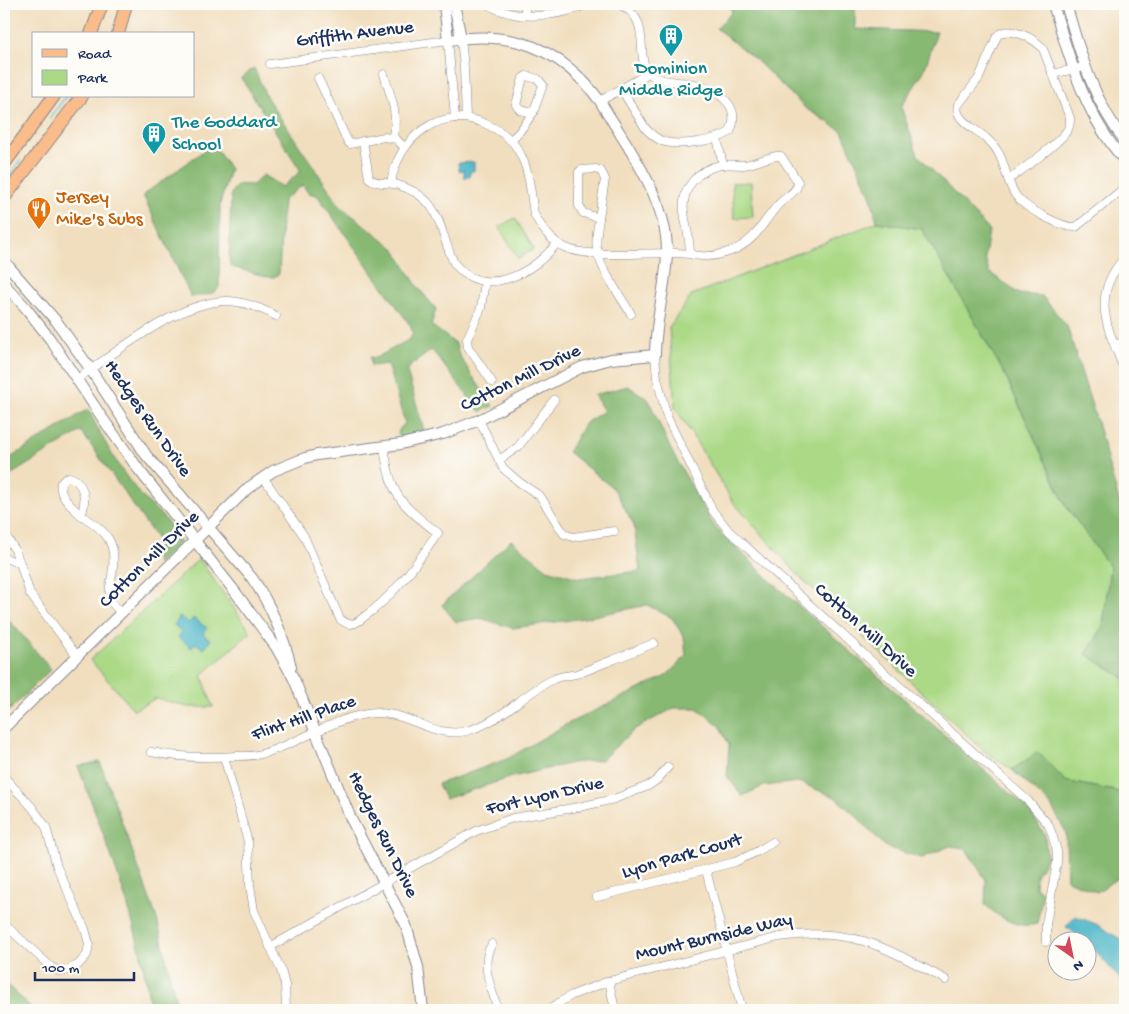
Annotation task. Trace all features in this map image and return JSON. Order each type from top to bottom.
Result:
[{"type":"main road","points":[[92,32],[102,4]]},
{"type":"main road","points":[[119,32],[126,4]]},
{"type":"main road","points":[[4,164],[53,98]]},
{"type":"main road","points":[[4,198],[80,98]]},
{"type":"street","points":[[444,4],[454,118]]},
{"type":"street","points":[[454,4],[464,68],[466,118]]},
{"type":"street","points":[[487,4],[502,11],[524,15],[559,13],[588,4]]},
{"type":"street","points":[[524,15],[526,4]]},
{"type":"street","points":[[618,4],[629,10],[639,22],[644,62],[649,73],[661,79],[699,85],[720,94],[734,113],[730,132],[718,138],[668,143],[656,138],[646,129],[621,88]]},
{"type":"street","points":[[1053,4],[1084,98],[1108,139],[1125,161]]},
{"type":"street","points":[[1066,4],[1084,67],[1105,111],[1125,141]]},
{"type":"street","points":[[1009,179],[1035,160],[1068,128],[1070,118],[1040,45],[1012,31],[1004,30],[998,36],[979,78],[957,109],[959,116],[988,139],[999,153],[1009,179],[1016,196],[1028,208],[1071,228],[1080,226],[1123,189]]},
{"type":"street","name":"Griffith Avenue","points":[[270,64],[460,38],[498,37],[519,41],[538,48],[565,63],[600,101],[652,191],[661,213],[665,227],[667,253],[655,339],[655,355]]},
{"type":"street","points":[[1052,74],[1084,67]]},
{"type":"street","points":[[600,101],[649,73]]},
{"type":"street","points":[[384,74],[396,122],[392,138]]},
{"type":"street","points":[[511,140],[520,131],[532,113],[543,85],[538,79],[526,76],[523,78],[516,105],[520,110],[532,113]]},
{"type":"street","points":[[318,78],[350,144],[384,137],[392,138],[404,147]]},
{"type":"street","points":[[391,183],[397,160],[404,147],[429,126],[454,118],[480,121],[494,127],[511,140],[520,153],[528,173],[534,214],[543,229],[557,243],[574,251],[597,253],[719,255],[743,245],[759,231],[779,204],[798,186],[798,182],[781,156],[778,155],[761,162],[723,165],[710,169],[692,181],[685,195],[684,210],[690,254]]},
{"type":"street","points":[[718,138],[723,165]]},
{"type":"street","points":[[363,141],[369,178],[375,182],[391,183],[408,188],[426,199],[436,214],[454,263],[465,275],[485,281],[503,280],[524,272],[544,258],[557,243]]},
{"type":"street","points":[[600,218],[583,213],[578,206],[578,175],[581,170],[596,169],[604,174],[605,179],[600,218],[596,245],[597,253],[631,314]]},
{"type":"street","points":[[1125,257],[1112,274],[1105,292],[1104,302],[1106,324],[1125,371]]},
{"type":"street","name":"Hedges Run Drive","points":[[4,261],[57,322],[136,441],[166,479],[252,578],[270,606],[279,625],[294,679],[351,819],[406,925],[422,987],[423,1010]]},
{"type":"street","points":[[485,281],[481,308],[467,339],[468,347],[492,382]]},
{"type":"street","name":"Hedges Run Drive","points":[[4,284],[32,315],[119,442],[268,636],[294,679]]},
{"type":"street","points":[[77,379],[164,322],[200,305],[223,301],[241,302],[264,309],[276,316]]},
{"type":"street","points":[[1115,345],[1125,341]]},
{"type":"street","name":"Cotton Mill Drive","points":[[4,728],[243,493],[263,477],[287,464],[311,456],[384,446],[439,435],[479,420],[582,368],[611,359],[655,355],[657,378],[667,417],[709,502],[729,531],[1028,800],[1048,824],[1055,843],[1057,862],[1046,932]]},
{"type":"street","points":[[499,460],[518,447],[554,400]]},
{"type":"street","points":[[479,420],[499,460],[509,474],[540,496],[564,534],[573,537],[614,531]]},
{"type":"street","points":[[263,477],[304,536],[340,619],[348,624],[352,624],[374,610],[399,586],[438,533],[412,514],[400,499],[390,480],[384,446]]},
{"type":"street","points":[[81,515],[84,508],[84,494],[76,480],[66,478],[61,483],[60,491],[81,515],[101,528],[110,542],[114,558],[109,594],[112,604],[121,613]]},
{"type":"street","points":[[154,488],[166,479]]},
{"type":"street","points":[[4,533],[15,550],[30,594],[77,656]]},
{"type":"street","points":[[4,558],[20,563]]},
{"type":"street","name":"Flint Hill Place","points":[[151,752],[172,756],[224,757],[259,755],[315,731],[364,715],[383,713],[403,717],[435,730],[445,732],[466,731],[477,728],[552,680],[579,673],[654,644]]},
{"type":"street","points":[[224,757],[248,842],[250,885],[254,911],[281,970],[285,985],[286,1010]]},
{"type":"street","name":"Fort Lyon Drive","points":[[270,946],[476,831],[513,818],[614,799],[648,786],[657,780],[668,767]]},
{"type":"street","points":[[4,777],[32,807],[46,827],[57,867],[85,929],[89,949],[78,965],[65,971],[54,970],[4,924]]},
{"type":"street","name":"Lyon Park Court","points":[[597,897],[735,862],[758,852],[773,842]]},
{"type":"street","points":[[706,870],[742,1010]]},
{"type":"street","name":"Mount Burnside Way","points":[[546,1010],[572,996],[609,981],[726,950],[796,934],[838,934],[882,946],[946,980]]},
{"type":"street","points":[[492,944],[487,954],[486,969],[498,1010]]},
{"type":"street","points":[[609,981],[616,1010]]},
{"type":"green space","points":[[729,4],[855,4],[855,29],[937,32],[924,71],[901,107],[918,155],[989,230],[985,257],[989,272],[1019,294],[1042,296],[1067,326],[1097,422],[1125,523],[1125,679],[1086,654],[1103,627],[1110,567],[1066,506],[1004,373],[922,229],[877,222],[871,197],[842,131],[805,108],[756,60],[716,28],[732,12]]},
{"type":"green space","points":[[254,68],[267,98],[340,206],[394,248],[417,286],[436,309],[431,325],[456,344],[458,353],[493,406],[480,412],[432,350],[411,365],[407,372],[424,430],[421,434],[401,437],[398,435],[399,430],[405,423],[387,364],[371,366],[370,357],[376,358],[410,339],[413,333],[410,325],[317,195],[308,193],[303,185],[283,200],[279,274],[274,277],[268,277],[232,267],[229,256],[231,194],[235,187],[237,185],[253,185],[263,175],[282,187],[301,171],[241,78]]},
{"type":"green space","points":[[213,144],[230,169],[220,204],[219,287],[211,294],[191,297],[143,195]]},
{"type":"green space","points":[[751,182],[753,217],[734,218],[732,183]]},
{"type":"green space","points":[[515,218],[534,249],[518,259],[499,227]]},
{"type":"green space","points":[[877,222],[922,229],[1004,373],[1066,506],[1110,567],[1103,627],[1086,654],[1125,679],[1125,793],[1065,781],[1038,753],[1012,770],[984,751],[799,576],[733,502],[675,407],[669,327],[692,295]]},
{"type":"green space","points":[[628,386],[648,399],[672,452],[714,526],[772,582],[1028,809],[1045,835],[1047,858],[1036,875],[1035,887],[1043,893],[1037,924],[1016,924],[1003,918],[985,905],[986,880],[965,848],[950,846],[922,858],[886,847],[835,797],[798,782],[764,786],[742,796],[727,776],[729,745],[719,725],[697,708],[674,708],[635,729],[601,760],[572,763],[512,777],[445,799],[438,784],[507,759],[565,725],[666,676],[686,656],[684,637],[672,618],[647,605],[584,618],[513,628],[480,618],[456,622],[442,605],[511,540],[547,569],[579,578],[640,571],[634,525],[614,489],[568,452],[585,423],[604,411],[594,395]]},
{"type":"green space","points":[[88,409],[122,470],[176,535],[179,543],[157,565],[156,555],[159,542],[81,431],[4,479],[4,462]]},
{"type":"green space","points":[[199,559],[251,632],[202,675],[213,707],[188,707],[156,698],[134,710],[90,660]]},
{"type":"green space","points":[[4,614],[51,669],[4,716]]},
{"type":"green space","points":[[1038,752],[1065,781],[1125,793],[1125,879],[1116,879],[1097,892],[1067,880],[1066,832],[1050,804],[1012,770]]},
{"type":"green space","points":[[100,762],[157,919],[178,1010],[150,1010],[146,979],[131,917],[111,855],[78,766]]},
{"type":"green space","points":[[4,982],[34,1010],[4,1010]]},
{"type":"water","points":[[474,162],[474,171],[470,171],[470,177],[464,178],[464,170],[459,171],[458,163]]},
{"type":"water","points":[[180,617],[189,623],[193,618],[207,628],[203,634],[211,640],[204,649],[195,643],[192,648],[178,637],[182,632],[174,625]]},
{"type":"water","points":[[1075,916],[1096,924],[1125,942],[1125,985],[1096,951],[1096,932],[1073,932],[1066,927]]},
{"type":"waterway","points":[[50,118],[65,98]]},
{"type":"waterway","points":[[4,186],[20,161]]},
{"type":"place","name":"Dominion Middle Ridge","points":[[671,57]]},
{"type":"place","name":"The Goddard School","points":[[154,155]]},
{"type":"place","name":"Jersey Mike's Subs","points":[[39,230]]}]
